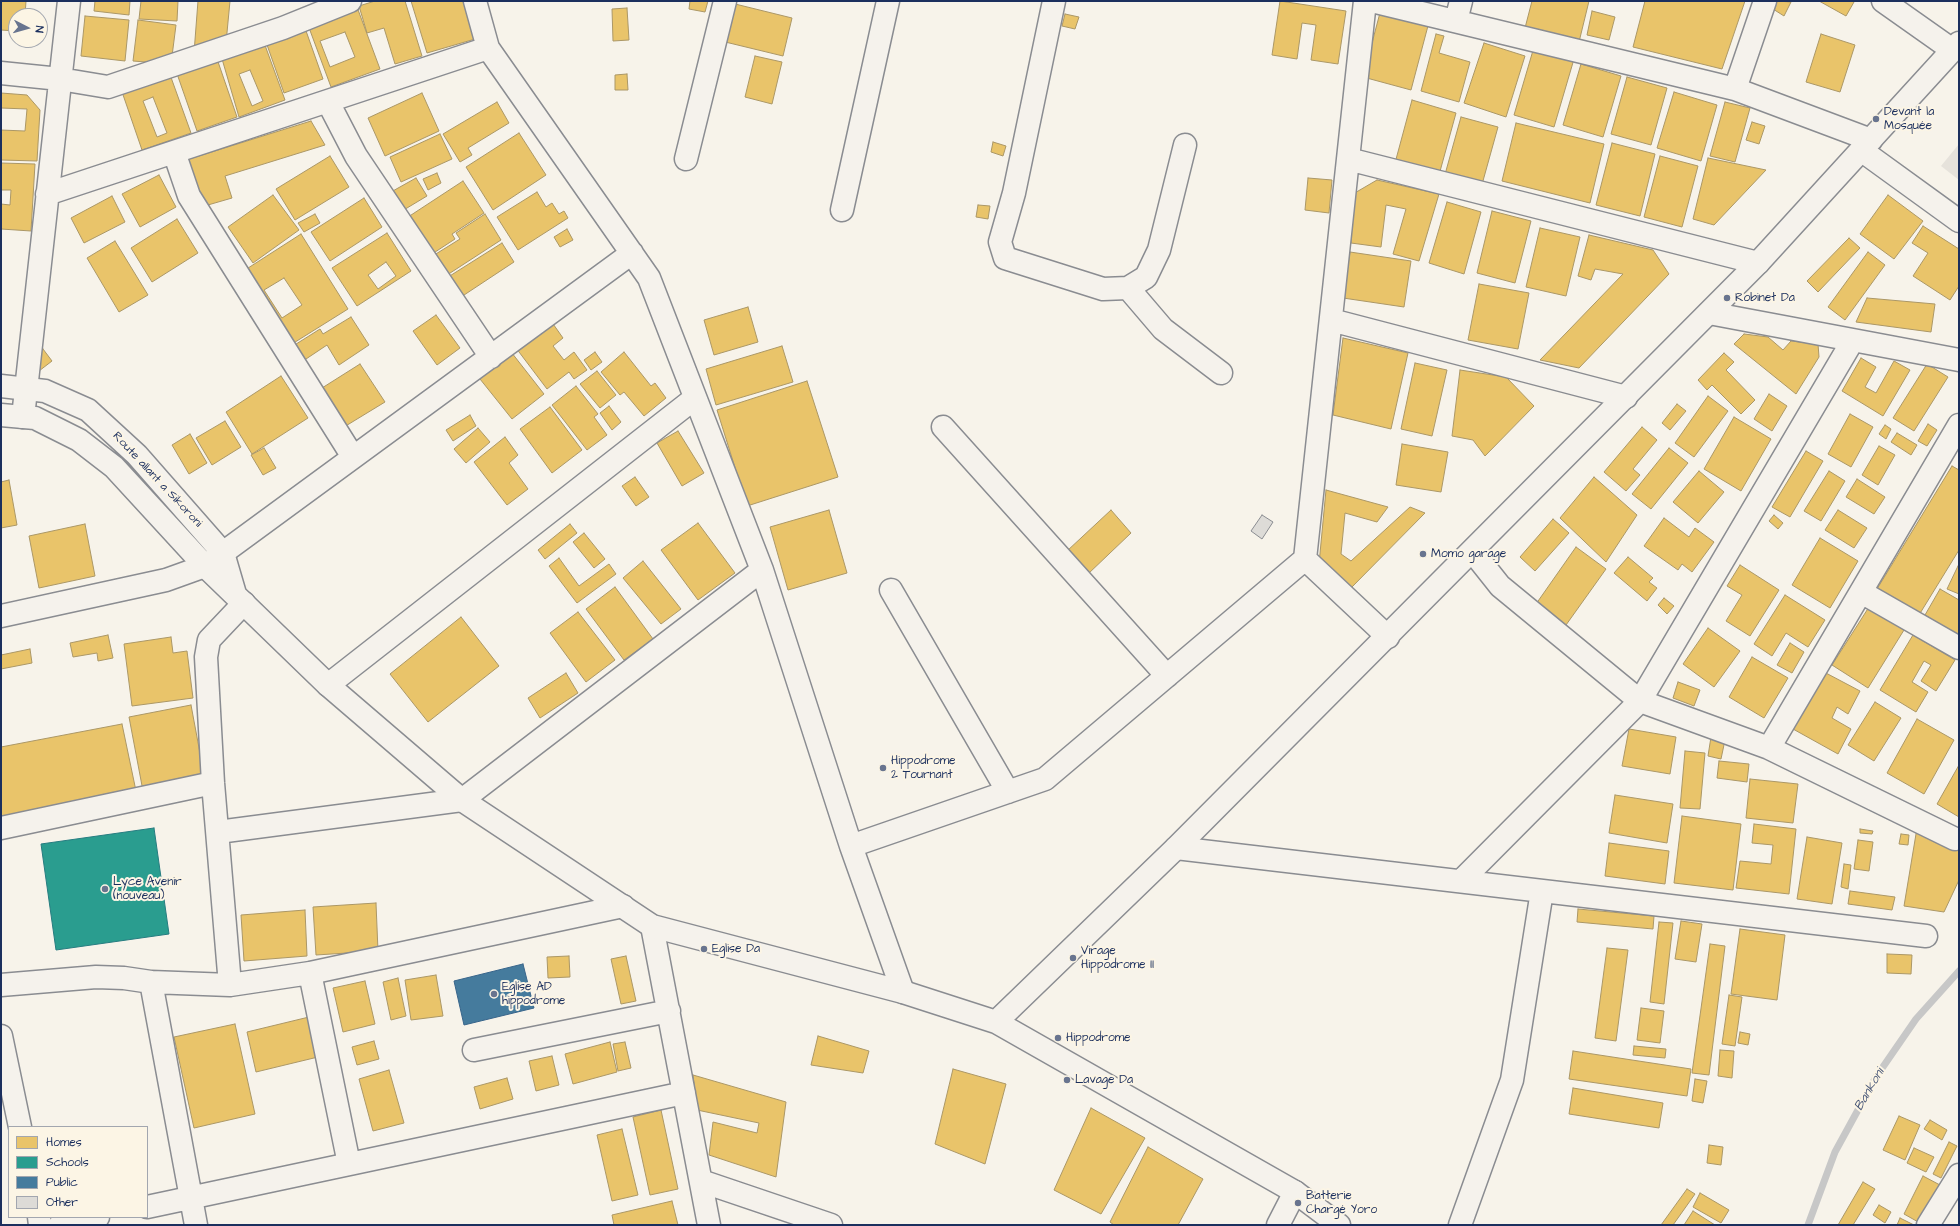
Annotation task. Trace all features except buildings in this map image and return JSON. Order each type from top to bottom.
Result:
[{"type":"street","points":[[23,417],[69,1]]},
{"type":"street","points":[[1,73],[60,79],[108,87],[283,28],[350,1]]},
{"type":"street","points":[[475,1],[488,48],[649,278],[762,570],[851,846],[903,992]]},
{"type":"street","points":[[686,159],[725,1]]},
{"type":"street","points":[[842,210],[888,1]]},
{"type":"street","points":[[1054,1],[1016,185],[1000,242],[1005,258],[1103,289],[1128,288],[1146,277],[1159,250],[1185,145]]},
{"type":"street","points":[[851,846],[1045,779],[1305,559],[1365,1]]},
{"type":"street","points":[[1372,1],[1458,11],[1735,89],[1866,145],[1959,221]]},
{"type":"street","points":[[1735,89],[1765,1]]},
{"type":"street","points":[[996,1022],[1176,848],[1388,637],[1758,264],[1955,46],[1883,1]]},
{"type":"street","points":[[47,194],[488,48]]},
{"type":"street","points":[[328,102],[356,156],[491,357]]},
{"type":"street","points":[[174,152],[189,196],[353,458]]},
{"type":"street","points":[[1348,159],[1758,264]]},
{"type":"street","points":[[1,616],[166,580],[206,566],[632,253]]},
{"type":"street","points":[[1128,288],[1163,329],[1221,373]]},
{"type":"street","points":[[1709,313],[1959,360]]},
{"type":"street","points":[[1331,320],[1626,397]]},
{"type":"street","points":[[1461,881],[1640,701],[1853,340]]},
{"type":"street","name":"Route allant a Sikoroni","points":[[1,386],[45,391],[88,410],[137,455],[223,553],[239,599]]},
{"type":"street","points":[[328,685],[695,398]]},
{"type":"street","points":[[1,415],[35,418],[79,440],[114,467],[206,566],[328,685],[462,800],[652,926],[903,992],[996,1022],[1295,1192],[1339,1225]]},
{"type":"street","points":[[1769,748],[1860,592],[1952,453],[1959,425]]},
{"type":"street","points":[[943,427],[1167,676]]},
{"type":"street","points":[[1472,552],[1500,586],[1640,701],[1769,748],[1955,839]]},
{"type":"street","points":[[1305,559],[1388,637]]},
{"type":"street","points":[[218,832],[462,800],[762,570]]},
{"type":"street","points":[[891,590],[1008,792]]},
{"type":"street","points":[[1860,592],[1959,648]]},
{"type":"street","points":[[230,984],[213,783],[206,657],[209,640],[239,599]]},
{"type":"street","points":[[1,828],[213,783]]},
{"type":"street","points":[[1176,848],[1926,936]]},
{"type":"street","points":[[1460,1225],[1512,1080],[1542,891]]},
{"type":"street","points":[[1,985],[96,977],[124,978],[151,982],[230,984],[310,973],[623,906]]},
{"type":"street","points":[[652,926],[709,1225]]},
{"type":"street","points":[[310,973],[349,1164]]},
{"type":"street","points":[[151,982],[196,1225]]},
{"type":"street","points":[[474,1050],[669,1011]]},
{"type":"street","points":[[1,1036],[20,1126]]},
{"type":"street","points":[[148,1207],[684,1093]]},
{"type":"street","points":[[1928,1225],[1959,1175]]},
{"type":"street","points":[[701,1181],[831,1225]]},
{"type":"street","points":[[1278,1225],[1295,1192]]},
{"type":"street","points":[[60,1225],[93,1218]]},
{"type":"shaded area","points":[[1959,144],[1959,180],[1941,166]]},
{"type":"waterway","name":"Bankoni","points":[[1808,1225],[1835,1152],[1876,1077],[1916,1019],[1959,971]]},
{"type":"place","name":"Devant la Mosquée","points":[[1876,119]]},
{"type":"place","name":"Robinet Da","points":[[1727,298]]},
{"type":"place","name":"Momo garage","points":[[1423,554]]},
{"type":"place","name":"Hippodrome 2 Tournant","points":[[883,768]]},
{"type":"place","name":"Lyce Avenir (nouveau)","points":[[105,889]]},
{"type":"place","name":"Eglise Da","points":[[704,949]]},
{"type":"place","name":"Virage Hippodrome II","points":[[1073,958]]},
{"type":"place","name":"Eglise AD hippodrome","points":[[494,994]]},
{"type":"place","name":"Hippodrome","points":[[1058,1038]]},
{"type":"place","name":"Lavage Da","points":[[1067,1080]]},
{"type":"place","name":"Batterie Chargé Yoro","points":[[1298,1203]]}]
